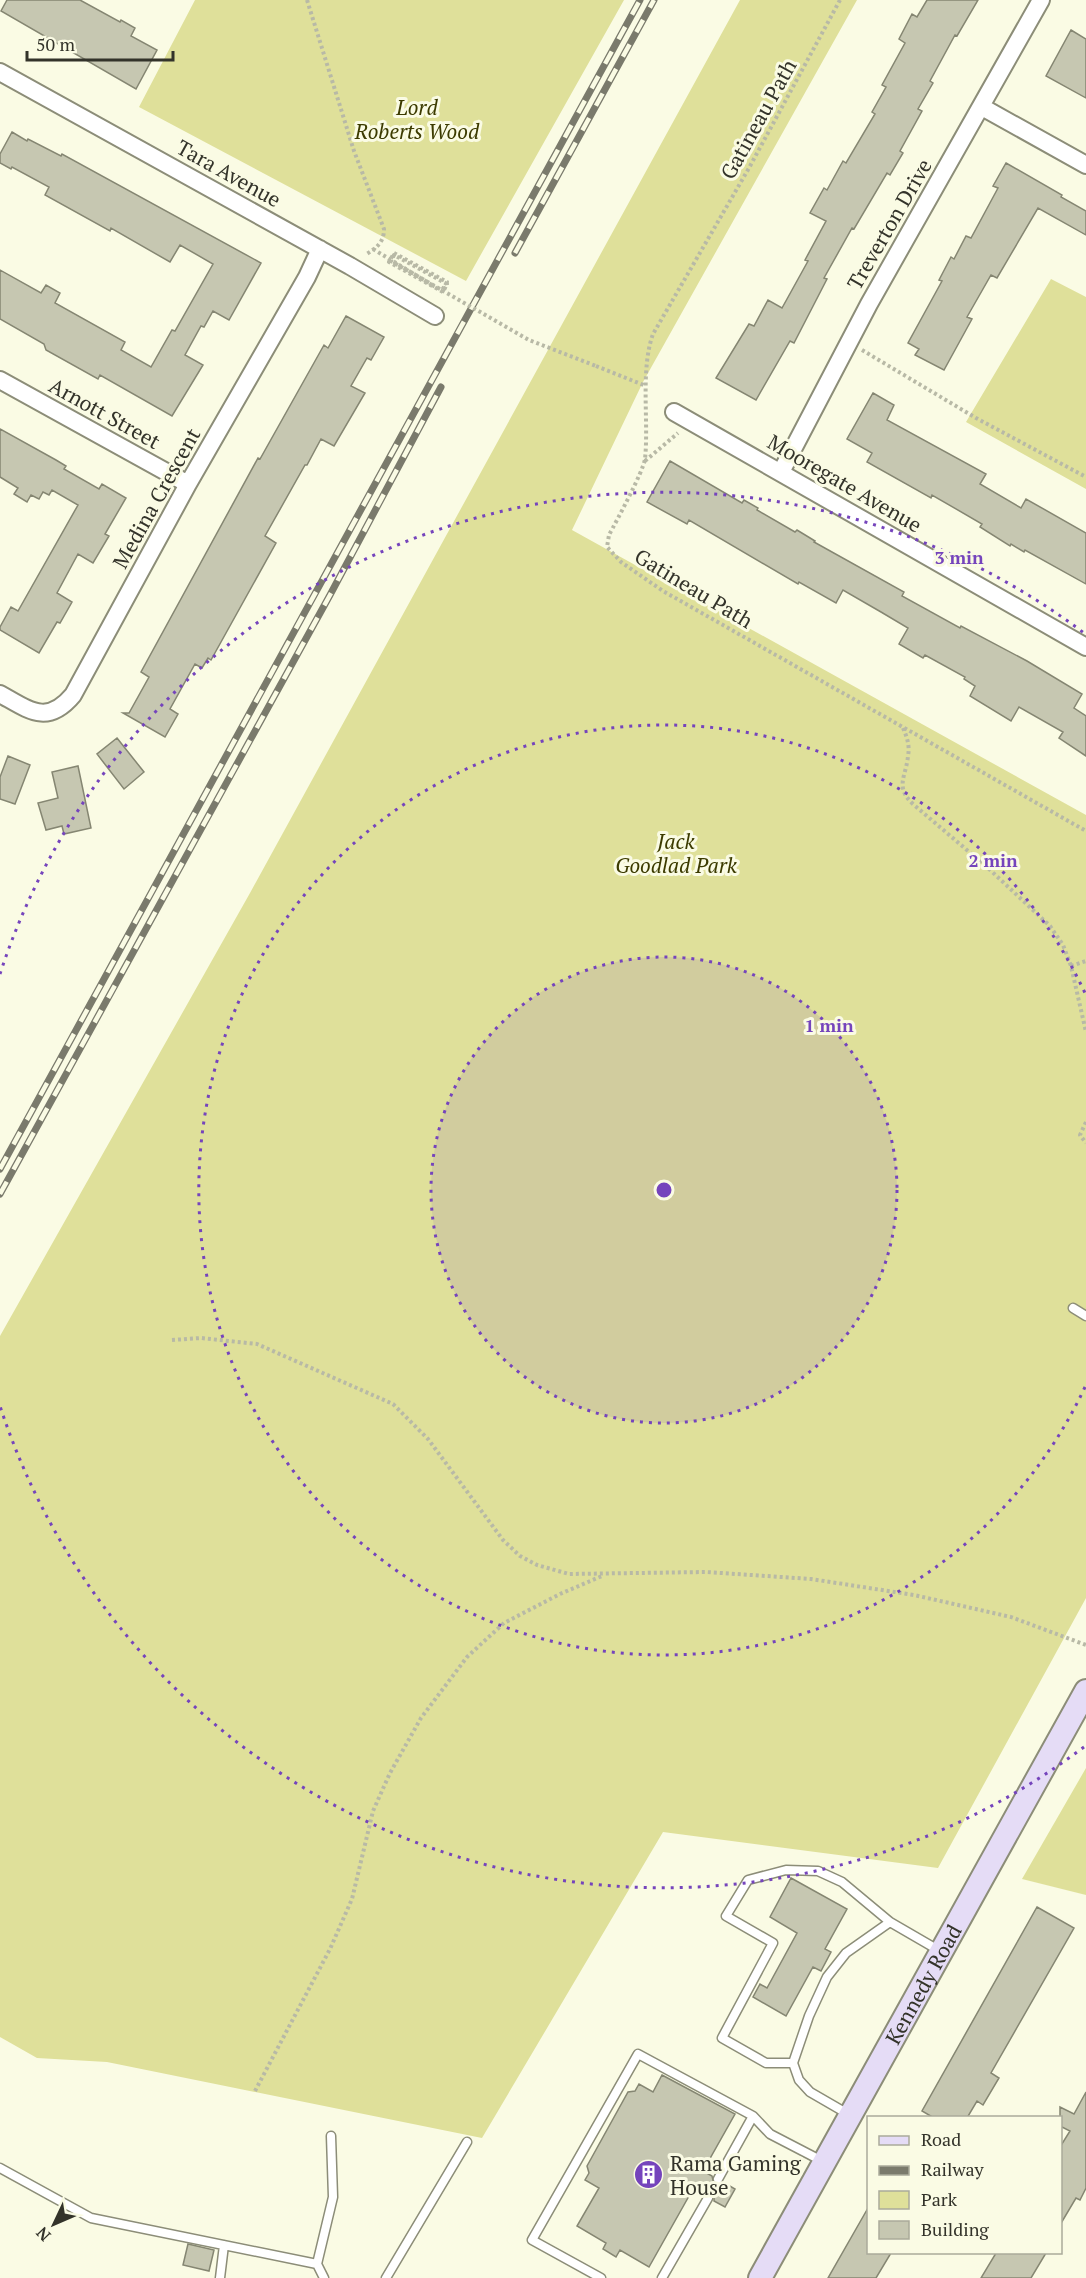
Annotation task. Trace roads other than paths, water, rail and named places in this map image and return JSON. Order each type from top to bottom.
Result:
[{"type":"main road","name":"Kennedy Road","points":[[760,2278],[1086,1690]]},
{"type":"street","name":"Treverton Drive","points":[[781,472],[848,342],[1041,0]]},
{"type":"street","name":"Tara Avenue","points":[[0,72],[320,249],[435,316]]},
{"type":"street","points":[[982,107],[1086,165]]},
{"type":"street","name":"Medina Crescent","points":[[0,694],[38,713],[52,713],[63,706],[73,695],[188,484],[307,277],[320,249]]},
{"type":"street","name":"Arnott Street","points":[[0,380],[188,484]]},
{"type":"street","name":"Mooregate Avenue","points":[[674,412],[1086,647]]},
{"type":"lane","points":[[1073,1308],[1086,1316]]},
{"type":"lane","points":[[793,2063],[766,2063],[722,2038],[773,1943],[726,1916],[748,1880],[786,1870],[818,1871],[842,1882],[890,1922],[941,1951]]},
{"type":"lane","points":[[849,2115],[810,2092],[799,2080],[793,2063],[809,2016],[827,1977],[846,1953],[890,1922]]},
{"type":"lane","points":[[601,2278],[532,2240],[638,2054],[753,2116],[770,2134],[824,2162]]},
{"type":"lane","points":[[718,2180],[753,2116]]},
{"type":"lane","points":[[324,2278],[317,2264],[333,2197],[331,2136]]},
{"type":"lane","points":[[386,2278],[467,2142]]},
{"type":"lane","points":[[0,2168],[91,2218],[317,2264]]},
{"type":"lane","points":[[662,2278],[708,2198]]},
{"type":"lane","points":[[220,2278],[224,2245]]},
{"type":"railway","points":[[0,1169],[640,0]]},
{"type":"railway","points":[[515,253],[654,0]]},
{"type":"railway","points":[[0,1194],[330,595],[441,387]]},
{"type":"place","name":"Rama Gaming House","points":[[649,2175]]},
{"type":"park label","name":"Lord Roberts Wood","points":[[417,119]]},
{"type":"park label","name":"Jack Goodlad Park","points":[[676,853]]}]
